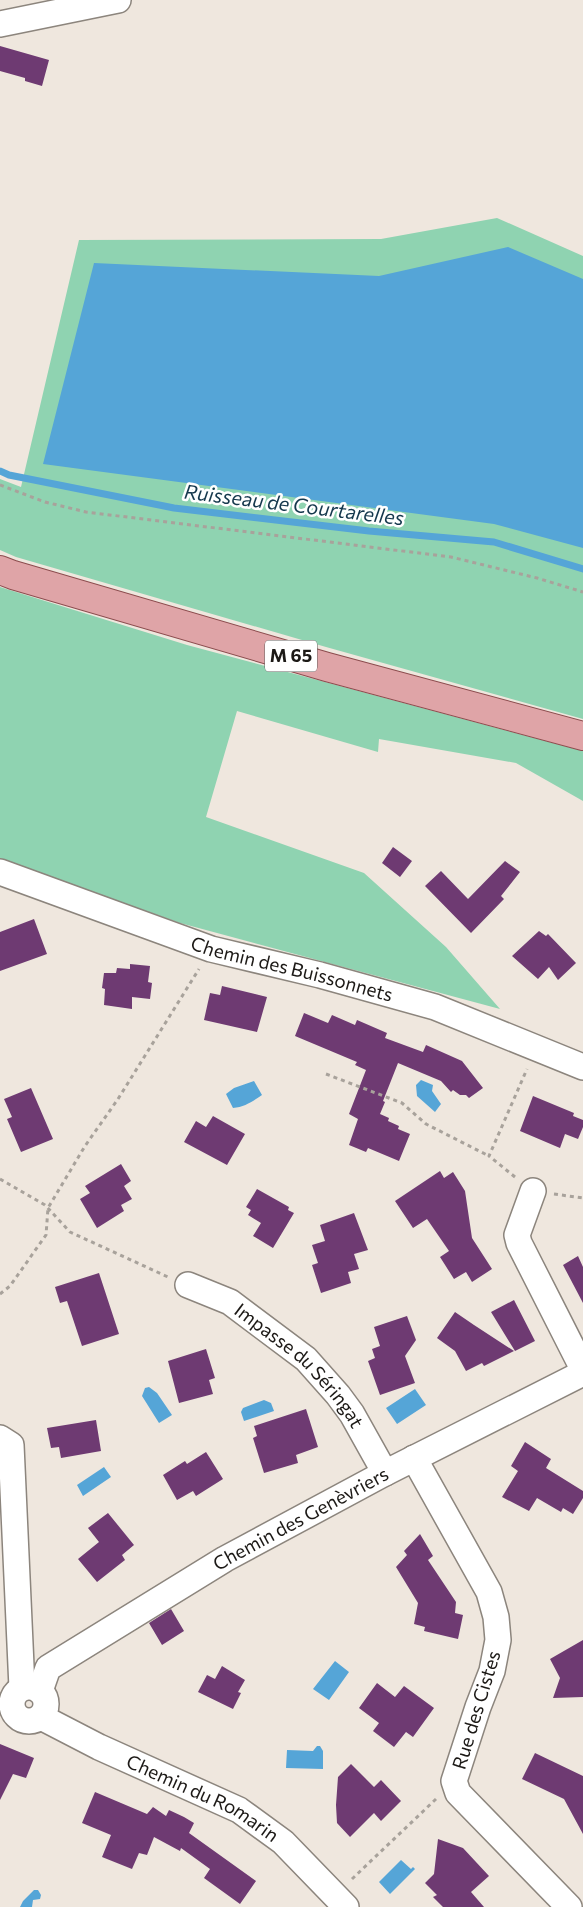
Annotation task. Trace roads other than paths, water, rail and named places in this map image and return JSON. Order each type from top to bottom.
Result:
[{"type":"main road","name":"M 65","points":[[0,570],[327,666],[583,736]]},
{"type":"street","points":[[0,24],[118,0]]},
{"type":"street","name":"Chemin des Buissonnets","points":[[0,872],[211,949],[320,975],[435,1007],[583,1068]]},
{"type":"street","points":[[533,1191],[517,1235],[519,1243],[583,1371]]},
{"type":"street","name":"Impasse du Séringat","points":[[188,1285],[230,1302],[306,1359],[338,1394],[352,1414],[385,1473]]},
{"type":"street","name":"Chemin des Genèvriers","points":[[24,1691],[225,1559],[385,1473],[583,1371]]},
{"type":"street","points":[[0,1438],[11,1445],[19,1643],[43,1662],[24,1691]]},
{"type":"street","name":"Rue des Cistes","points":[[414,1458],[489,1592],[496,1617],[498,1640],[492,1671],[454,1781],[458,1793],[569,1907]]},
{"type":"street","name":"Chemin du Romarin","points":[[24,1691],[15,1715],[25,1721],[36,1720],[40,1716],[99,1747],[239,1810],[283,1842],[341,1901]]},
{"type":"water","points":[[508,247],[583,279],[583,548],[494,524],[43,464],[94,263],[379,276]]},
{"type":"water","points":[[421,1080],[433,1085],[432,1091],[441,1104],[435,1112],[417,1096],[416,1085]]},
{"type":"water","points":[[254,1081],[262,1095],[245,1105],[233,1108],[226,1094],[234,1088]]},
{"type":"water","points":[[149,1387],[157,1393],[172,1415],[159,1423],[142,1396],[145,1388]]},
{"type":"water","points":[[415,1389],[426,1405],[397,1424],[386,1408]]},
{"type":"water","points":[[264,1400],[271,1403],[274,1411],[244,1421],[241,1412],[243,1408]]},
{"type":"water","points":[[104,1467],[111,1477],[83,1496],[77,1485]]},
{"type":"water","points":[[335,1661],[349,1672],[329,1700],[313,1689]]},
{"type":"water","points":[[317,1746],[320,1746],[323,1751],[323,1769],[286,1768],[287,1750],[313,1751]]},
{"type":"water","points":[[401,1860],[411,1869],[413,1867],[415,1869],[390,1894],[379,1882]]},
{"type":"water","points":[[34,1890],[38,1890],[41,1895],[40,1899],[33,1900],[32,1907],[20,1907],[23,1901]]},
{"type":"waterway","name":"Ruisseau de Courtarelles","points":[[0,471],[9,475],[174,508],[369,531],[494,542],[583,569]]}]
